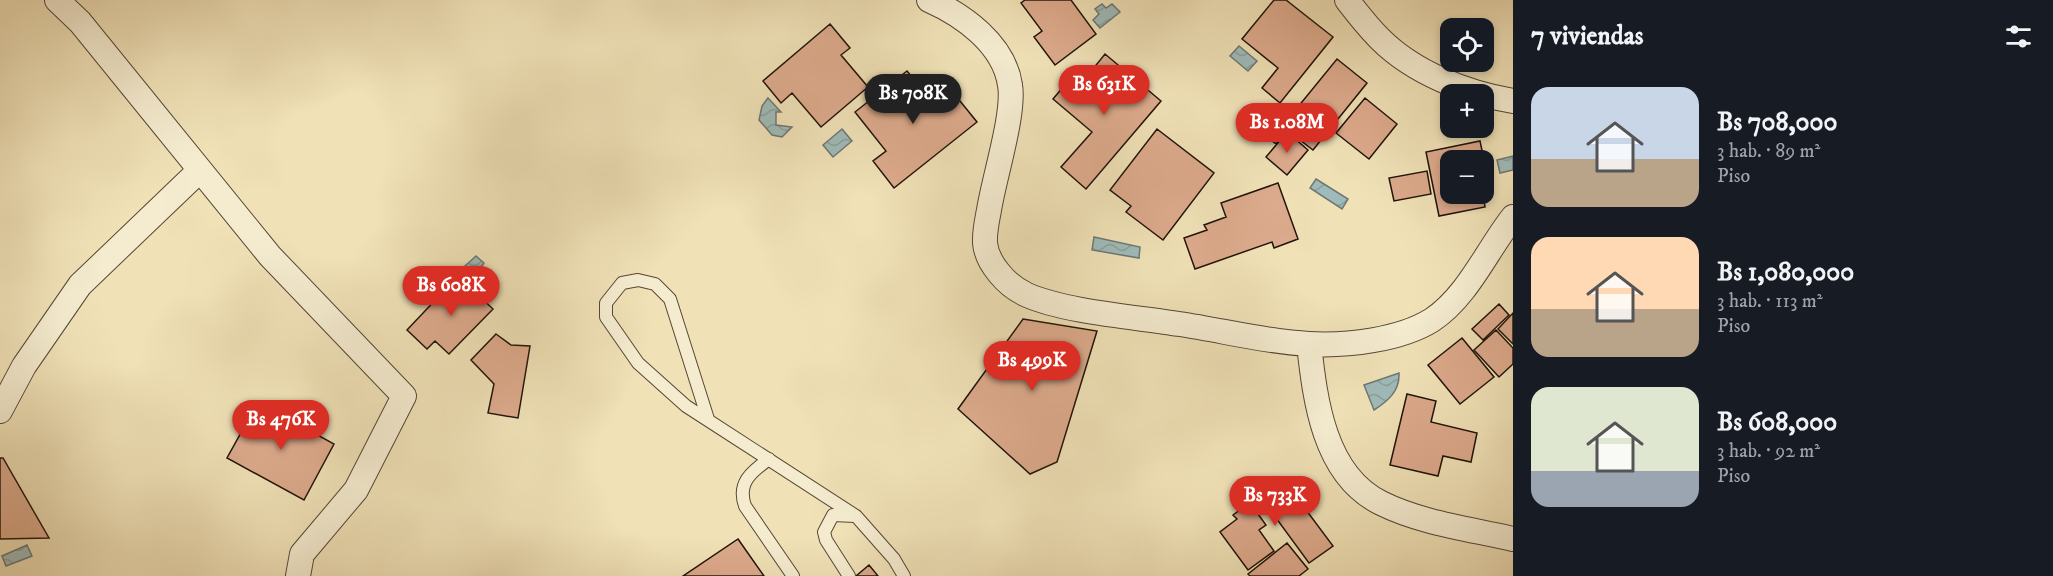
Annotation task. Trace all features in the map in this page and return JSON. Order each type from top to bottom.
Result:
[{"type":"street","points":[[57,0],[80,22],[270,256],[404,396],[356,489],[302,554],[298,576]]},
{"type":"street","points":[[928,0],[949,9],[979,32],[1002,59],[1011,85],[1009,118],[995,172],[983,240],[998,272],[1012,288],[1029,296],[1077,308],[1309,344],[1390,338],[1432,320],[1462,291],[1513,217]]},
{"type":"street","points":[[1347,0],[1380,39],[1408,62],[1446,81],[1492,97],[1513,101]]},
{"type":"street","points":[[0,411],[24,366],[80,285],[199,171]]},
{"type":"street","points":[[1309,344],[1316,401],[1327,435],[1346,476],[1379,502],[1405,513],[1513,538]]},
{"type":"lane","points":[[708,419],[687,346],[670,299],[655,284],[638,280],[622,283],[606,303],[606,317],[612,329],[638,363],[686,406],[856,516],[894,559],[904,576]]},
{"type":"lane","points":[[769,459],[750,473],[741,496],[745,506],[793,576]]},
{"type":"lane","points":[[849,576],[826,540],[824,532],[832,515],[856,516]]},
{"type":"water","points":[[1102,4],[1106,8],[1112,4],[1120,12],[1100,28],[1093,20],[1099,14],[1095,9]]},
{"type":"water","points":[[1239,46],[1257,61],[1248,71],[1230,56]]},
{"type":"water","points":[[768,98],[781,112],[776,112],[776,125],[792,127],[782,137],[772,135],[759,120],[762,106]]},
{"type":"water","points":[[842,129],[852,141],[833,157],[823,145]]},
{"type":"water","points":[[1513,156],[1513,170],[1500,173],[1497,160]]},
{"type":"water","points":[[1316,179],[1348,199],[1342,209],[1310,188]]},
{"type":"water","points":[[1094,237],[1140,247],[1139,258],[1092,250]]},
{"type":"water","points":[[476,256],[484,263],[481,267],[492,278],[485,285],[465,266]]},
{"type":"water","points":[[1399,373],[1399,379],[1392,395],[1374,410],[1364,385]]},
{"type":"water","points":[[27,545],[32,556],[6,566],[2,556]]},
{"type":"building","points":[[1025,0],[1071,0],[1096,34],[1055,65],[1034,37],[1042,31],[1021,3]]},
{"type":"building","points":[[1274,0],[1286,0],[1333,37],[1280,103],[1262,88],[1278,68],[1242,39]]},
{"type":"building","points":[[830,24],[850,48],[841,55],[868,87],[821,127],[792,93],[781,103],[763,81]]},
{"type":"building","points":[[1105,54],[1161,101],[1086,189],[1061,167],[1092,132],[1053,99],[1075,73],[1084,80]]},
{"type":"building","points":[[1337,59],[1367,83],[1313,150],[1287,130],[1276,144],[1271,140]]},
{"type":"building","points":[[907,71],[926,94],[943,80],[977,122],[894,188],[873,161],[886,151],[855,112]]},
{"type":"building","points":[[1365,98],[1397,124],[1369,159],[1336,133]]},
{"type":"building","points":[[1157,129],[1214,173],[1163,240],[1126,212],[1131,206],[1110,190]]},
{"type":"building","points":[[1287,132],[1308,150],[1287,175],[1266,157]]},
{"type":"building","points":[[1480,141],[1482,150],[1440,150],[1440,204],[1485,204],[1485,207],[1439,216],[1426,152]]},
{"type":"building","points":[[1427,171],[1431,194],[1394,201],[1389,178]]},
{"type":"building","points":[[1278,183],[1298,239],[1274,248],[1272,242],[1195,269],[1184,238],[1207,230],[1204,225],[1226,217],[1221,203]]},
{"type":"building","points":[[458,276],[493,309],[449,354],[435,341],[427,349],[407,330]]},
{"type":"building","points":[[1499,304],[1509,315],[1483,340],[1472,329]]},
{"type":"building","points":[[1513,313],[1513,344],[1498,329]]},
{"type":"building","points":[[1023,319],[1097,331],[1057,462],[1030,474],[958,409]]},
{"type":"building","points":[[1496,330],[1513,348],[1513,364],[1499,377],[1474,350]]},
{"type":"building","points":[[496,334],[511,345],[530,346],[518,418],[488,413],[494,384],[471,360]]},
{"type":"building","points":[[1462,338],[1494,377],[1460,404],[1428,365]]},
{"type":"building","points":[[1407,394],[1436,401],[1431,422],[1477,433],[1471,462],[1443,456],[1438,476],[1390,465]]},
{"type":"building","points":[[258,402],[334,444],[304,500],[227,458]]},
{"type":"building","points":[[0,458],[3,458],[49,538],[0,539]]},
{"type":"building","points":[[1283,479],[1333,546],[1309,563],[1268,507],[1258,514],[1266,525],[1259,530],[1274,551],[1248,570],[1220,532],[1237,519],[1233,515]]},
{"type":"building","points":[[738,539],[764,576],[683,576]]},
{"type":"building","points":[[1287,543],[1308,569],[1299,576],[1250,576],[1248,574]]},
{"type":"building","points":[[869,565],[878,576],[856,576]]}]
